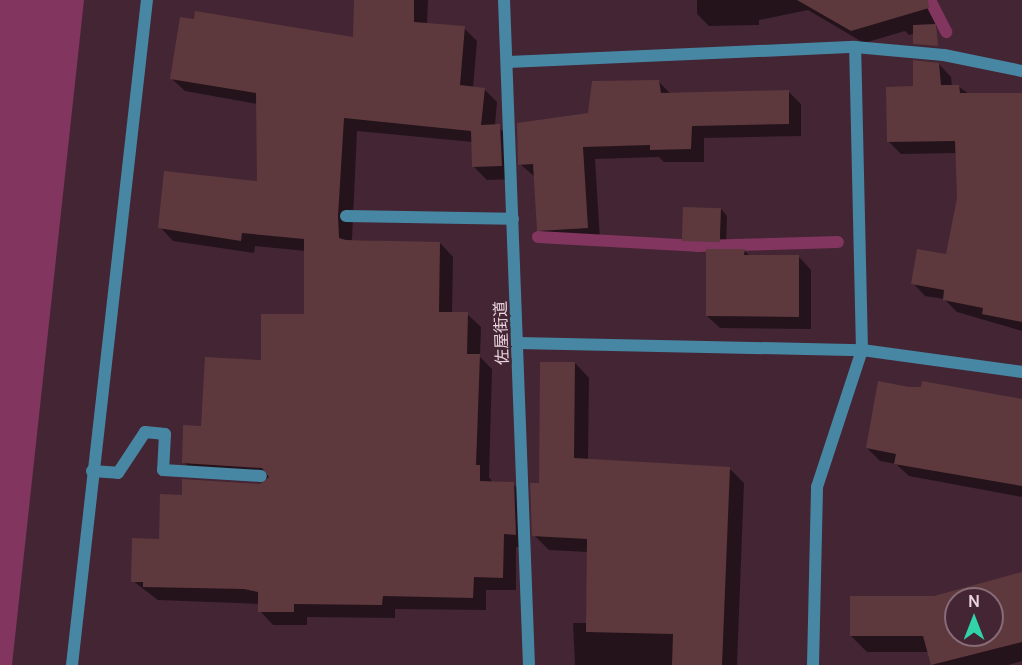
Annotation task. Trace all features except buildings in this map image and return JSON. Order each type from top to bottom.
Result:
[{"type":"street","points":[[72,665],[92,471],[147,0]]},
{"type":"street","name":"佐屋街道","points":[[504,0],[530,665]]},
{"type":"street","points":[[813,665],[817,487],[862,350],[855,47]]},
{"type":"street","points":[[508,62],[855,47],[944,55],[1022,71]]},
{"type":"street","points":[[346,216],[513,219]]},
{"type":"street","points":[[518,343],[862,350],[1022,372]]},
{"type":"street","points":[[92,471],[118,473],[145,432],[165,434],[163,470],[261,476]]},
{"type":"shaded area","points":[[0,0],[84,0],[12,665],[0,665]]},
{"type":"waterway","points":[[930,0],[946,32]]},
{"type":"waterway","points":[[538,237],[697,246],[838,242]]}]
